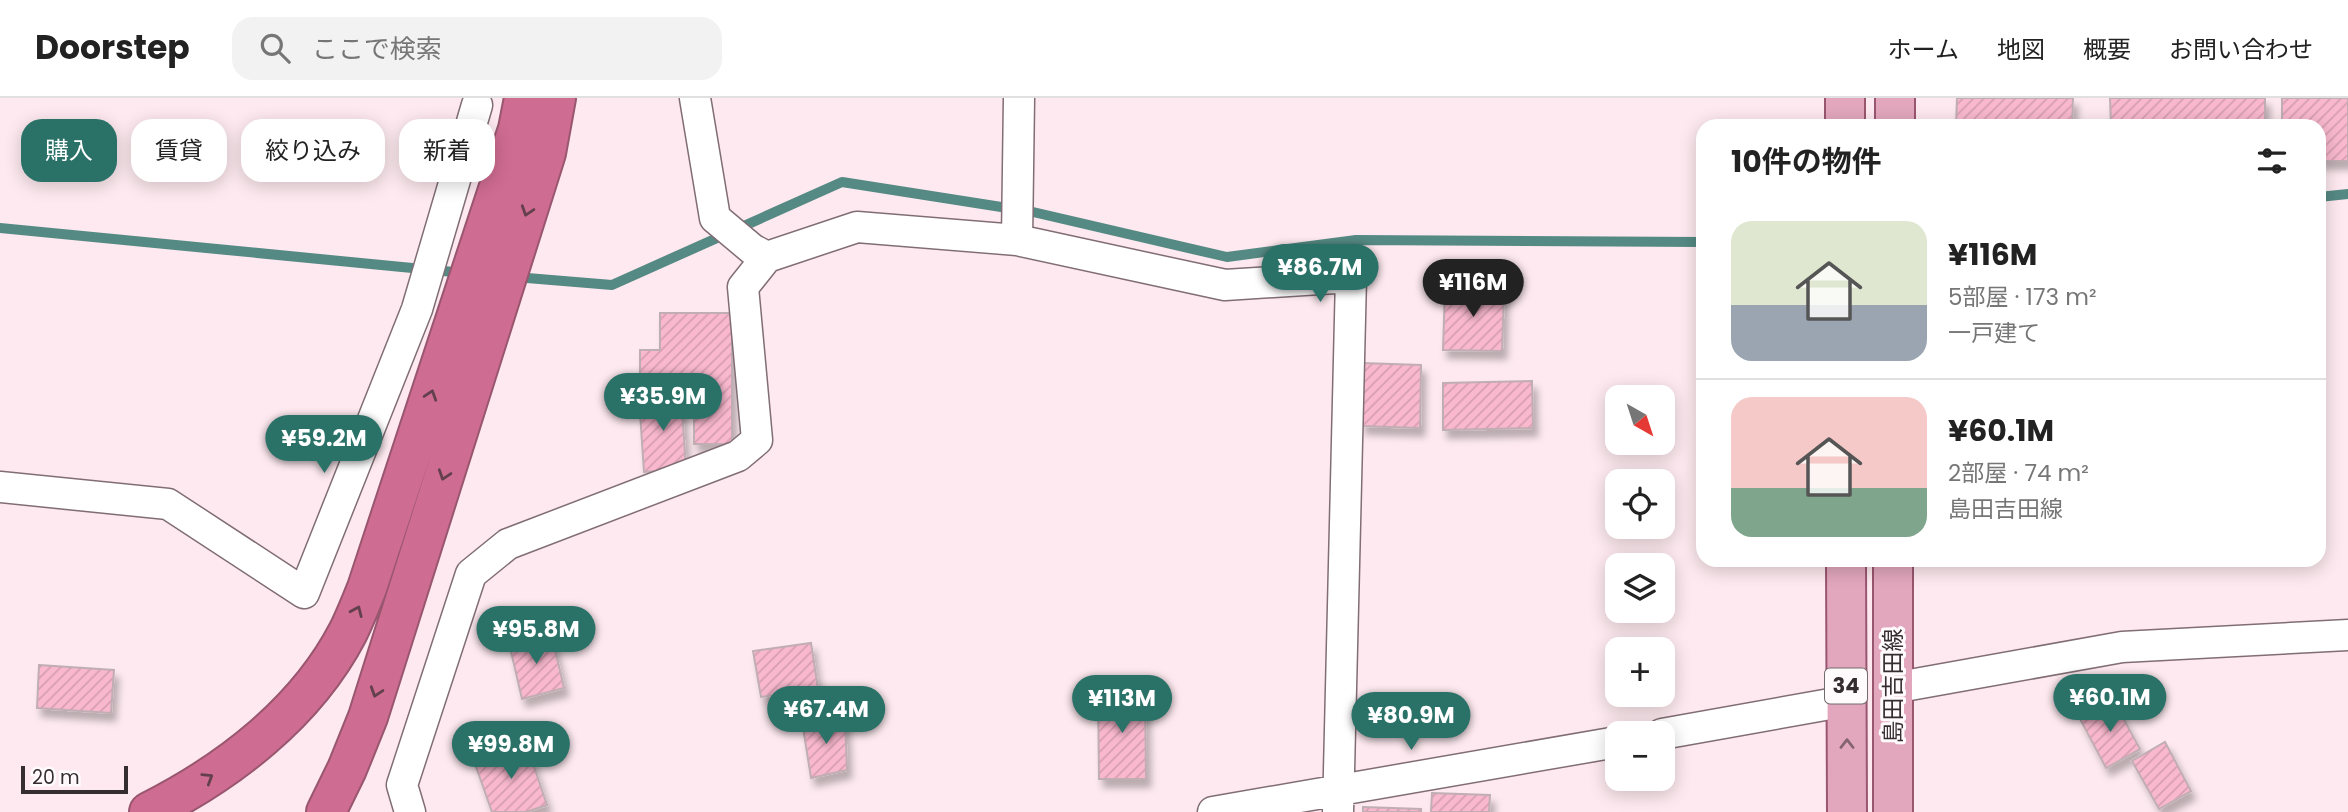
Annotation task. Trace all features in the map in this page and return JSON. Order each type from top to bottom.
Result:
[{"type":"highway","points":[[149,812],[219,771],[258,741],[292,709],[321,674],[347,633],[367,588],[518,129],[524,98]]},
{"type":"highway","points":[[326,812],[348,769],[368,717],[546,153],[556,98]]},
{"type":"main road","points":[[1845,98],[1845,119]]},
{"type":"main road","points":[[1895,98],[1895,119]]},
{"type":"main road","name":"島田吉田線","points":[[1846,567],[1847,812]]},
{"type":"main road","name":"島田吉田線","points":[[1893,567],[1893,812]]},
{"type":"street","points":[[695,98],[715,218],[760,253]]},
{"type":"street","points":[[1017,240],[1019,98]]},
{"type":"street","points":[[0,487],[168,504],[304,593],[416,309],[477,105]]},
{"type":"street","points":[[410,812],[402,785],[471,574],[508,544],[738,457],[757,440],[743,287],[760,253],[857,227],[1017,240],[1225,285],[1351,277],[1338,801]]},
{"type":"street","points":[[1893,688],[2122,647],[2348,635]]},
{"type":"street","points":[[1675,732],[1847,701]]},
{"type":"street","points":[[1213,812],[1338,801],[1605,744]]},
{"type":"building","points":[[1957,98],[2073,98],[2072,119],[1956,119]]},
{"type":"building","points":[[2110,98],[2265,98],[2265,119],[2111,119]]},
{"type":"building","points":[[2282,98],[2348,98],[2348,161],[2326,161],[2326,119],[2282,119]]},
{"type":"building","points":[[1445,287],[1504,289],[1502,351],[1443,350]]},
{"type":"building","points":[[660,313],[732,313],[732,444],[694,444],[694,380],[640,381],[640,350],[660,350]]},
{"type":"building","points":[[1362,363],[1421,365],[1420,428],[1361,426]]},
{"type":"building","points":[[1532,381],[1533,428],[1443,430],[1443,383]]},
{"type":"building","points":[[681,394],[686,469],[644,472],[639,398]]},
{"type":"building","points":[[551,632],[564,688],[522,699],[509,643]]},
{"type":"building","points":[[811,643],[818,689],[761,697],[753,651]]},
{"type":"building","points":[[39,665],[114,670],[111,713],[37,708]]},
{"type":"building","points":[[1098,690],[1145,690],[1146,779],[1099,779]]},
{"type":"building","points":[[2114,701],[2140,749],[2106,768],[2080,719]]},
{"type":"building","points":[[845,716],[847,770],[811,778],[802,721]]},
{"type":"building","points":[[2165,742],[2191,791],[2159,809],[2132,761]]},
{"type":"building","points":[[526,743],[547,805],[526,812],[492,812],[474,761]]},
{"type":"building","points":[[1432,793],[1490,795],[1489,812],[1431,812]]},
{"type":"building","points":[[1363,807],[1421,809],[1421,812],[1363,812]]},
{"type":"waterway","points":[[515,277],[612,285],[842,182],[1033,212],[1227,257],[1356,240],[1696,242]]},
{"type":"waterway","points":[[2326,196],[2348,194]]},
{"type":"waterway","points":[[0,228],[464,273]]}]
